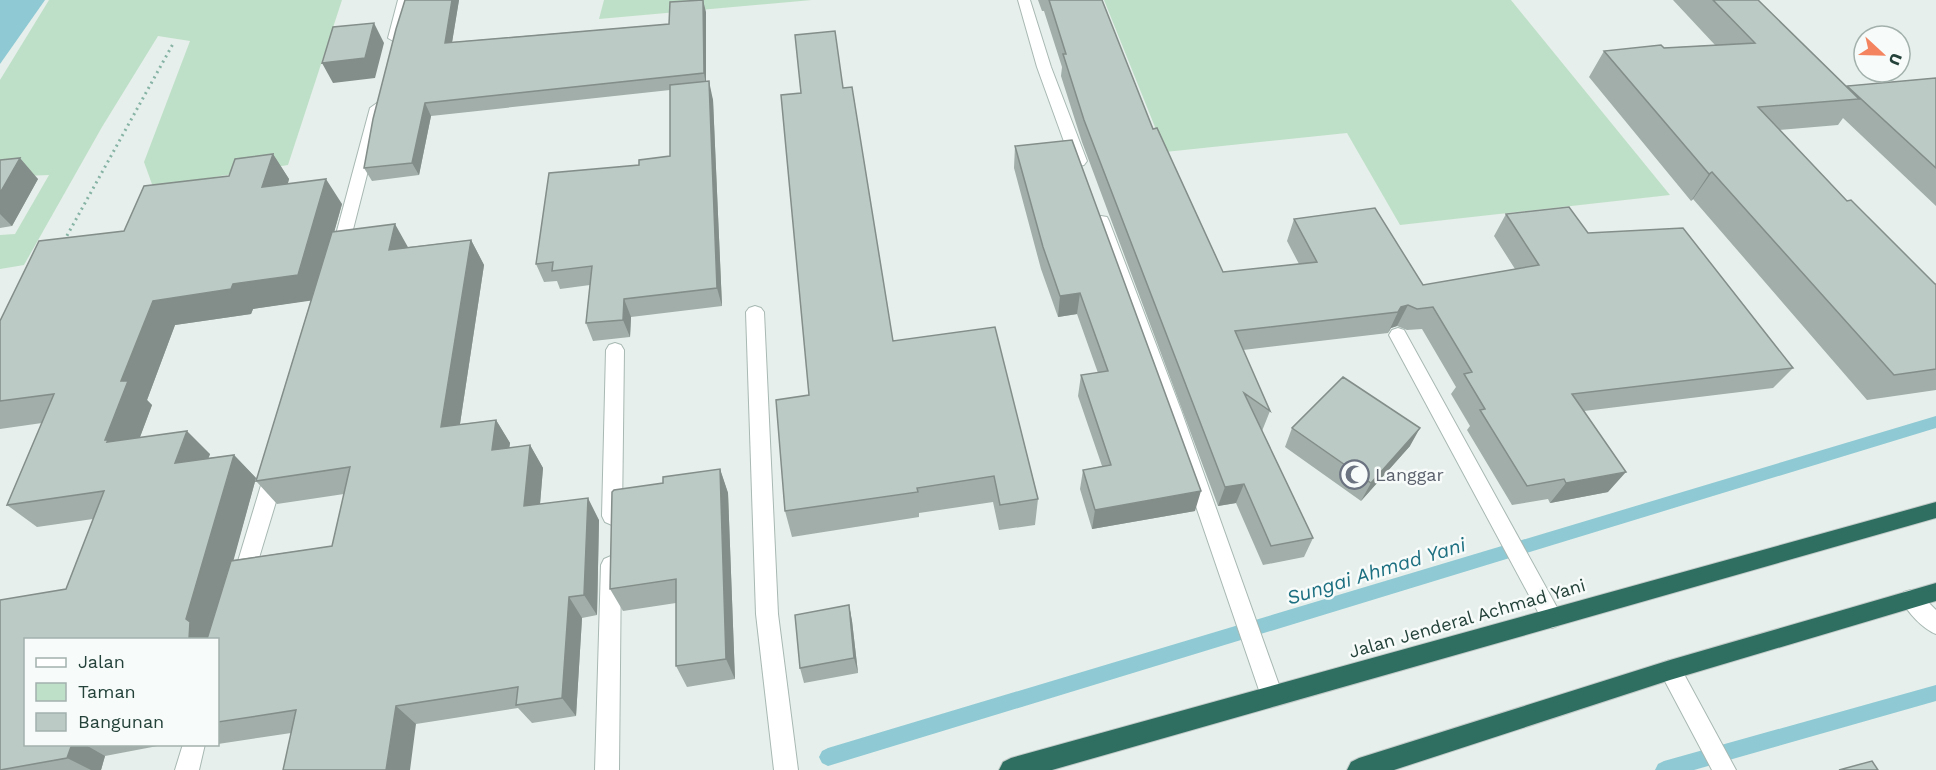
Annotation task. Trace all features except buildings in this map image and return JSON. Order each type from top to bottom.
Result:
[{"type":"highway","name":"Jalan Jenderal Achmad Yani","points":[[1011,770],[1936,510]]},
{"type":"highway","points":[[1359,770],[1670,670],[1936,592]]},
{"type":"street","points":[[390,56],[404,0]]},
{"type":"street","points":[[1024,0],[1044,67],[1085,178]]},
{"type":"street","points":[[335,270],[381,90]]},
{"type":"street","points":[[1093,200],[1172,410],[1272,696]]},
{"type":"street","points":[[755,312],[767,614],[786,770]]},
{"type":"street","points":[[1398,335],[1552,618]]},
{"type":"street","points":[[607,770],[615,350]]},
{"type":"street","points":[[238,595],[278,460]]},
{"type":"street","points":[[1911,599],[1936,624]]},
{"type":"street","points":[[1670,670],[1724,770]]},
{"type":"street","points":[[187,770],[193,746]]},
{"type":"path","points":[[61,246],[174,42]]},
{"type":"green space","points":[[49,0],[342,0],[288,165],[153,187],[144,162],[190,41],[158,36],[102,127],[24,265],[0,269],[0,235],[15,234],[49,175],[0,177],[0,80]]},
{"type":"green space","points":[[604,0],[812,0],[599,19]]},
{"type":"green space","points":[[1104,0],[1511,0],[1670,195],[1400,225],[1347,133],[1165,152]]},
{"type":"water","points":[[0,0],[45,0],[0,64]]},
{"type":"waterway","name":"Sungai Ahmad Yani","points":[[828,757],[1936,422]]},
{"type":"waterway","name":"Sungai Ahmad Yani","points":[[1664,770],[1936,693]]},
{"type":"place","name":"Langgar","points":[[1354,474]]}]
